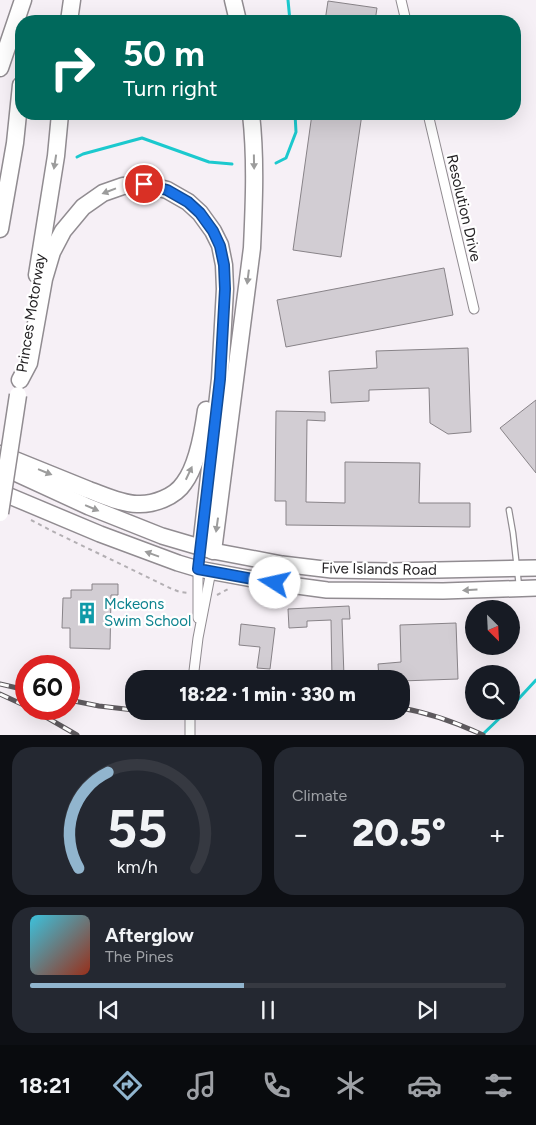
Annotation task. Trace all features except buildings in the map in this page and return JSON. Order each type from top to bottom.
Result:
[{"type":"highway","points":[[17,15],[22,0]]},
{"type":"highway","points":[[29,15],[31,0]]},
{"type":"highway","points":[[70,15],[72,0]]},
{"type":"highway","points":[[233,0],[237,15]]},
{"type":"highway","points":[[0,68],[15,22]]},
{"type":"highway","points":[[0,229],[17,120]]},
{"type":"highway","name":"Princes Motorway","points":[[0,513],[56,156],[59,120]]},
{"type":"highway","points":[[207,549],[252,248],[254,208],[252,120]]},
{"type":"highway","points":[[19,387],[28,363],[44,279],[52,252],[63,231],[83,207],[103,193],[123,186],[144,184],[167,190],[188,202],[200,213],[213,231],[220,246],[224,265],[225,289],[220,379],[207,549]]},
{"type":"highway","points":[[0,454],[117,500],[135,504],[148,504],[161,500],[174,493],[184,484],[192,470],[204,426],[213,368],[221,348]]},
{"type":"main road","name":"Five Islands Road","points":[[0,466],[98,510],[162,536],[207,549],[282,564],[332,570],[389,571],[536,568]]},
{"type":"main road","name":"Five Islands Road","points":[[0,492],[100,534],[178,563],[275,583],[328,590],[444,591],[536,588]]},
{"type":"main road","points":[[205,570],[207,549]]},
{"type":"street","points":[[402,0],[405,15]]},
{"type":"street","name":"Resolution Drive","points":[[429,120],[474,309]]},
{"type":"street","points":[[198,638],[205,570]]},
{"type":"street","points":[[194,670],[205,570]]},
{"type":"street","points":[[190,720],[190,735]]},
{"type":"lane","points":[[509,510],[519,588]]},
{"type":"path","points":[[24,516],[163,585],[180,592],[189,593]]},
{"type":"waterway","points":[[288,0],[289,15]]},
{"type":"waterway","points":[[276,163],[286,158],[296,132],[295,120]]},
{"type":"waterway","points":[[77,157],[142,138],[209,162],[232,164]]},
{"type":"waterway","points":[[520,697],[536,680]]},
{"type":"waterway","points":[[482,735],[498,720]]},
{"type":"railway","points":[[0,684],[15,687]]},
{"type":"railway","points":[[0,694],[15,701]]},
{"type":"railway","points":[[80,702],[125,709]]},
{"type":"railway","points":[[410,710],[443,719],[483,735]]},
{"type":"railway","points":[[51,720],[77,735]]},
{"type":"place","name":"Mckeons Swim School","points":[[87,613]]},
{"type":"route","points":[[144,184],[167,190],[188,202],[200,213],[213,231],[220,246],[224,265],[225,289],[220,379],[198,569],[275,583]]}]
